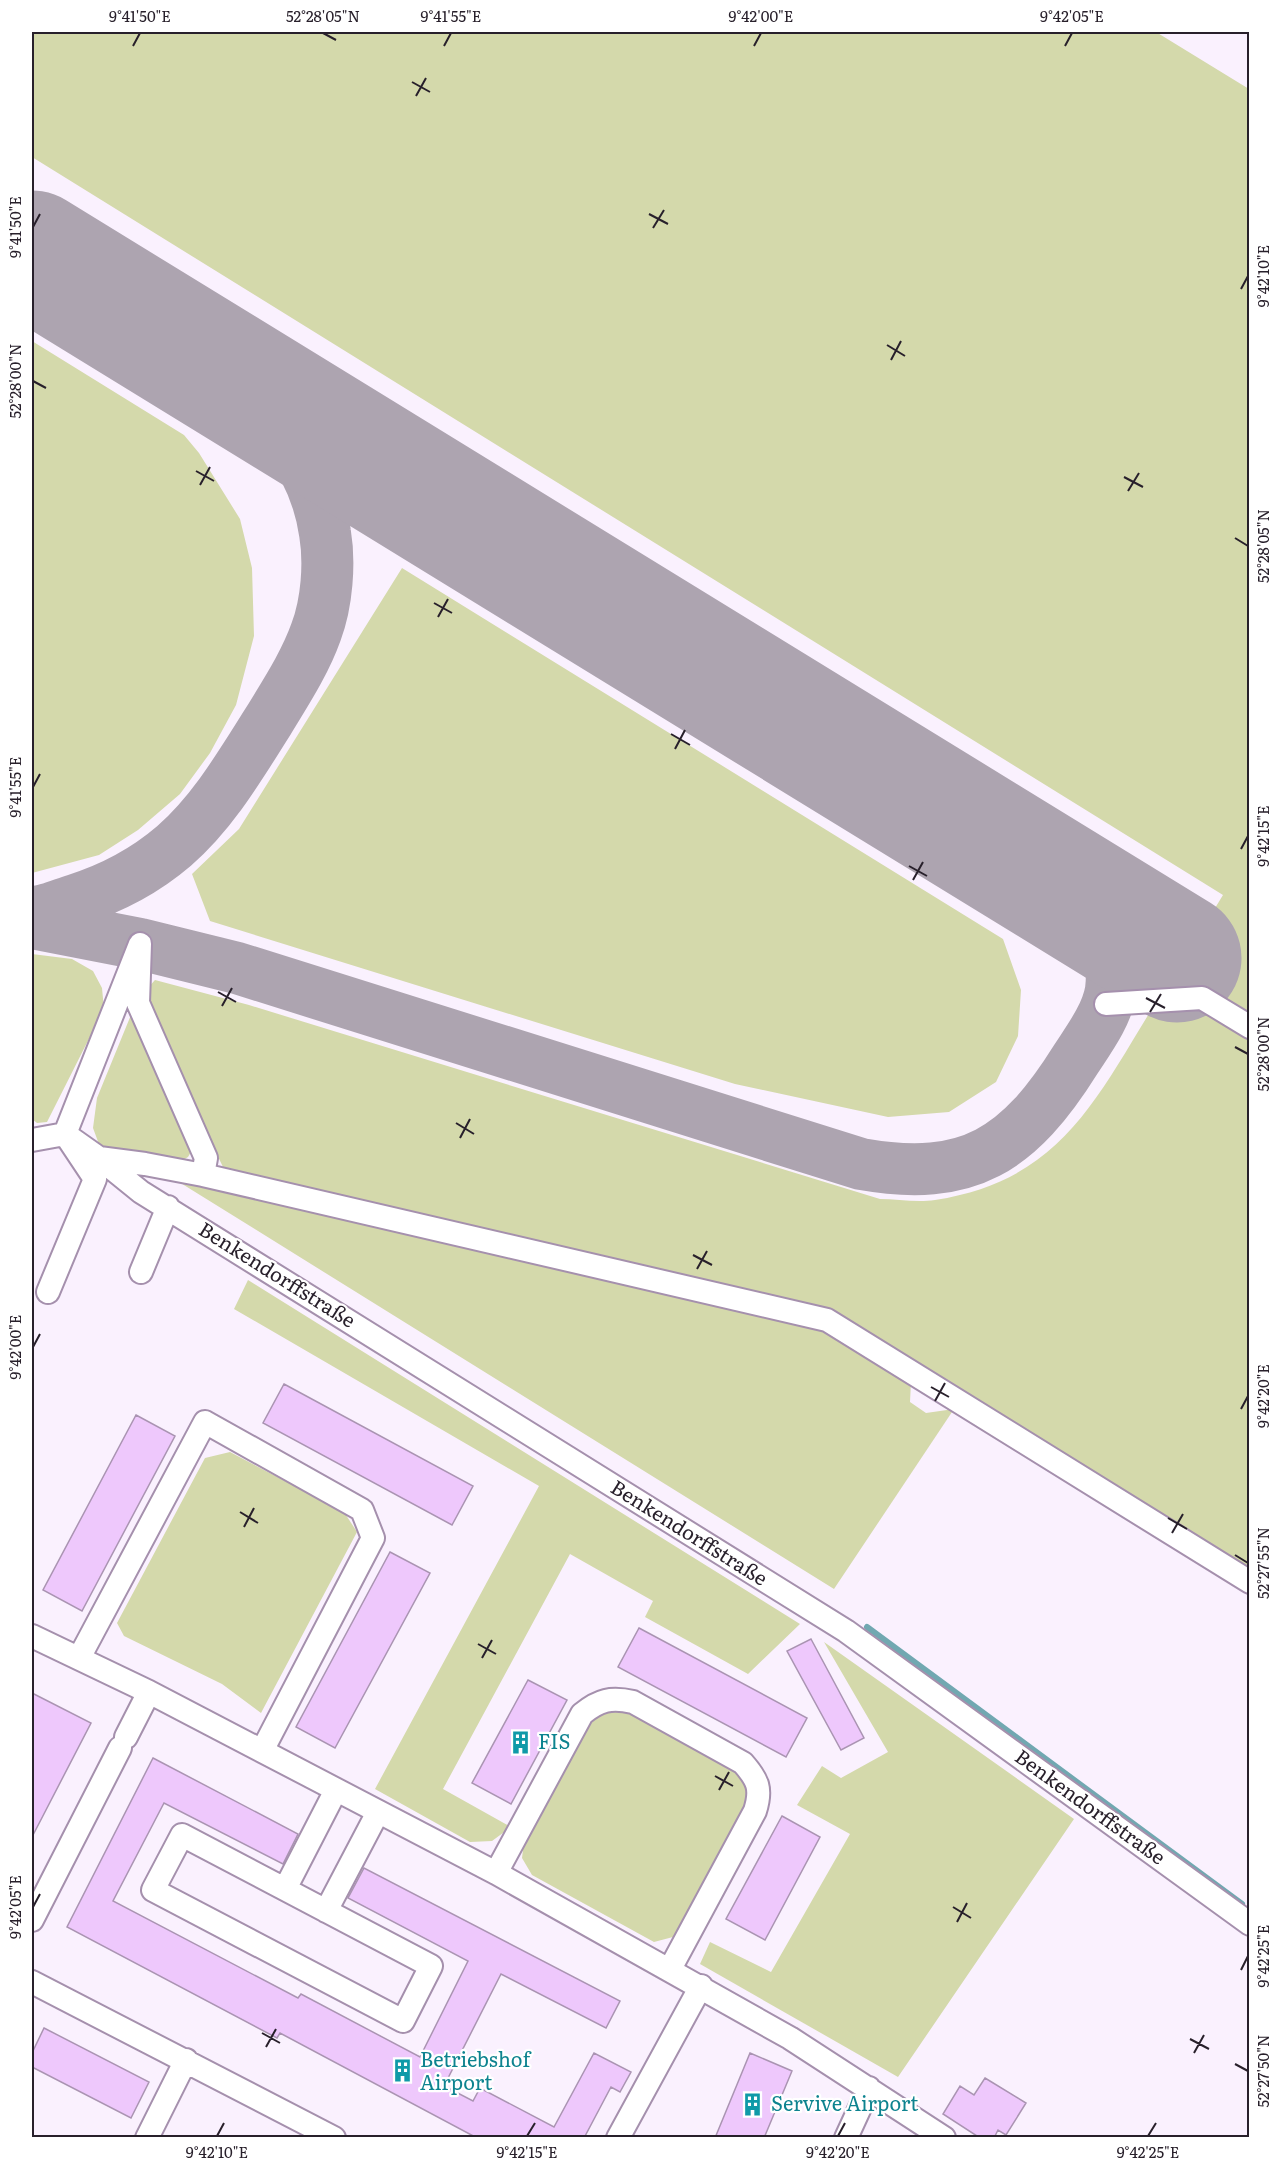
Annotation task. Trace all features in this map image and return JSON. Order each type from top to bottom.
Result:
[{"type":"street","points":[[65,1134],[140,944],[138,1003],[206,1158],[203,1175]]},
{"type":"street","points":[[1106,1004],[1202,998],[1250,1028]]},
{"type":"street","points":[[32,1140],[65,1134]]},
{"type":"street","points":[[48,1292],[95,1179],[65,1134]]},
{"type":"street","name":"Benkendorffstraße","points":[[65,1134],[141,1192],[846,1632],[1250,1924]]},
{"type":"street","points":[[99,1158],[203,1175],[827,1320],[1250,1582]]},
{"type":"street","points":[[141,1272],[168,1207]]},
{"type":"street","points":[[80,1658],[205,1422],[362,1510],[373,1538],[262,1751]]},
{"type":"street","points":[[32,1636],[149,1692],[496,1873],[790,2038],[944,2138]]},
{"type":"street","points":[[32,1920],[149,1692]]},
{"type":"street","points":[[496,1873],[582,1714],[595,1703],[614,1698],[633,1702],[743,1763],[756,1778],[760,1794],[755,1811],[670,1969]]},
{"type":"street","points":[[285,1889],[336,1790]]},
{"type":"street","points":[[326,1911],[378,1812]]},
{"type":"street","points":[[182,1835],[326,1911],[431,1966],[403,2021],[153,1890],[182,1835]]},
{"type":"street","points":[[32,1982],[334,2138]]},
{"type":"street","points":[[618,2138],[701,1986]]},
{"type":"street","points":[[147,2138],[186,2060]]},
{"type":"street","points":[[846,2138],[869,2088]]},
{"type":"green space","points":[[32,32],[1156,32],[1249,89],[1249,1015],[1161,997],[1223,895],[32,157]]},
{"type":"green space","points":[[32,341],[184,435],[199,453],[240,519],[252,568],[254,636],[236,705],[210,753],[180,794],[138,830],[99,855],[32,873]]},
{"type":"green space","points":[[402,568],[1003,939],[1021,990],[1018,1036],[996,1082],[949,1112],[888,1117],[735,1084],[210,921],[192,874],[239,829]]},
{"type":"green space","points":[[32,954],[72,959],[93,971],[102,988],[104,1009],[47,1122],[37,1123],[32,1119]]},
{"type":"green space","points":[[155,980],[249,1005],[880,1199],[914,1201],[935,1200],[977,1190],[1011,1176],[1041,1157],[1066,1134],[1088,1108],[1109,1079],[1150,1012],[1200,1005],[1249,1036],[1249,1573],[828,1310],[235,1176],[223,1167],[145,1005],[146,990]]},
{"type":"green space","points":[[133,1010],[194,1147],[188,1157],[176,1164],[100,1147],[93,1128],[97,1098]]},
{"type":"green space","points":[[179,1182],[824,1328],[911,1382],[910,1402],[926,1413],[954,1409],[834,1589]]},
{"type":"green space","points":[[248,1280],[800,1624],[748,1674],[645,1617],[653,1601],[570,1554],[443,1789],[511,1827],[492,1841],[470,1842],[375,1789],[539,1486],[234,1309]]},
{"type":"green space","points":[[230,1452],[344,1512],[357,1532],[261,1713],[222,1684],[124,1636],[117,1623],[205,1458]]},
{"type":"green space","points":[[824,1642],[1074,1819],[898,2077],[700,1964],[710,1942],[771,1972],[850,1834],[797,1805],[822,1766],[841,1778],[888,1752]]},
{"type":"green space","points":[[607,1710],[630,1710],[738,1769],[751,1789],[749,1810],[689,1921],[673,1937],[654,1942],[532,1875],[522,1858],[525,1834],[588,1719]]},
{"type":"building","points":[[284,1384],[473,1486],[452,1525],[263,1423]]},
{"type":"building","points":[[136,1415],[175,1436],[82,1611],[43,1590]]},
{"type":"building","points":[[390,1552],[430,1573],[335,1748],[296,1727]]},
{"type":"building","points":[[639,1628],[807,1718],[786,1757],[618,1667]]},
{"type":"building","points":[[811,1639],[864,1738],[841,1750],[787,1651]]},
{"type":"building","name":"FIS","points":[[528,1680],[567,1700],[511,1804],[472,1783]]},
{"type":"building","points":[[32,1693],[91,1723],[32,1837]]},
{"type":"building","points":[[153,1758],[298,1834],[283,1864],[164,1803],[113,1901],[298,1998],[301,1994],[420,2057],[468,1961],[348,1898],[364,1868],[620,2001],[606,2028],[501,1974],[444,2086],[473,2101],[480,2088],[554,2127],[594,2053],[631,2072],[620,2092],[611,2087],[584,2138],[477,2138],[280,2033],[277,2038],[67,1927]]},
{"type":"building","points":[[782,1816],[820,1837],[765,1940],[726,1919]]},
{"type":"building","points":[[44,2028],[149,2082],[131,2118],[32,2067],[32,2053]]},
{"type":"building","name":"Servive Airport","points":[[750,2053],[792,2071],[764,2138],[715,2138]]},
{"type":"building","points":[[985,2078],[1026,2103],[1006,2135],[998,2130],[994,2138],[980,2138],[943,2114],[960,2086],[974,2095]]},
{"type":"waterway","points":[[867,1627],[1242,1904]]},
{"type":"taxiway","points":[[32,912],[54,908],[88,896],[140,871],[174,846],[202,818],[269,720],[301,666],[320,621],[326,583],[327,557],[319,506],[310,481],[299,459],[268,419],[211,365]]},
{"type":"taxiway","points":[[32,923],[140,944],[237,968],[861,1164],[899,1169],[932,1168],[961,1163],[988,1153],[1011,1137],[1034,1116],[1055,1090],[1092,1035],[1109,999],[1112,980],[1111,961],[1104,913]]},
{"type":"runway","points":[[32,255],[1177,958]]},
{"type":"place","name":"FIS","points":[[520,1742]]},
{"type":"place","name":"Betriebshof Airport","points":[[402,2071]]},
{"type":"place","name":"Servive Airport","points":[[753,2104]]}]
